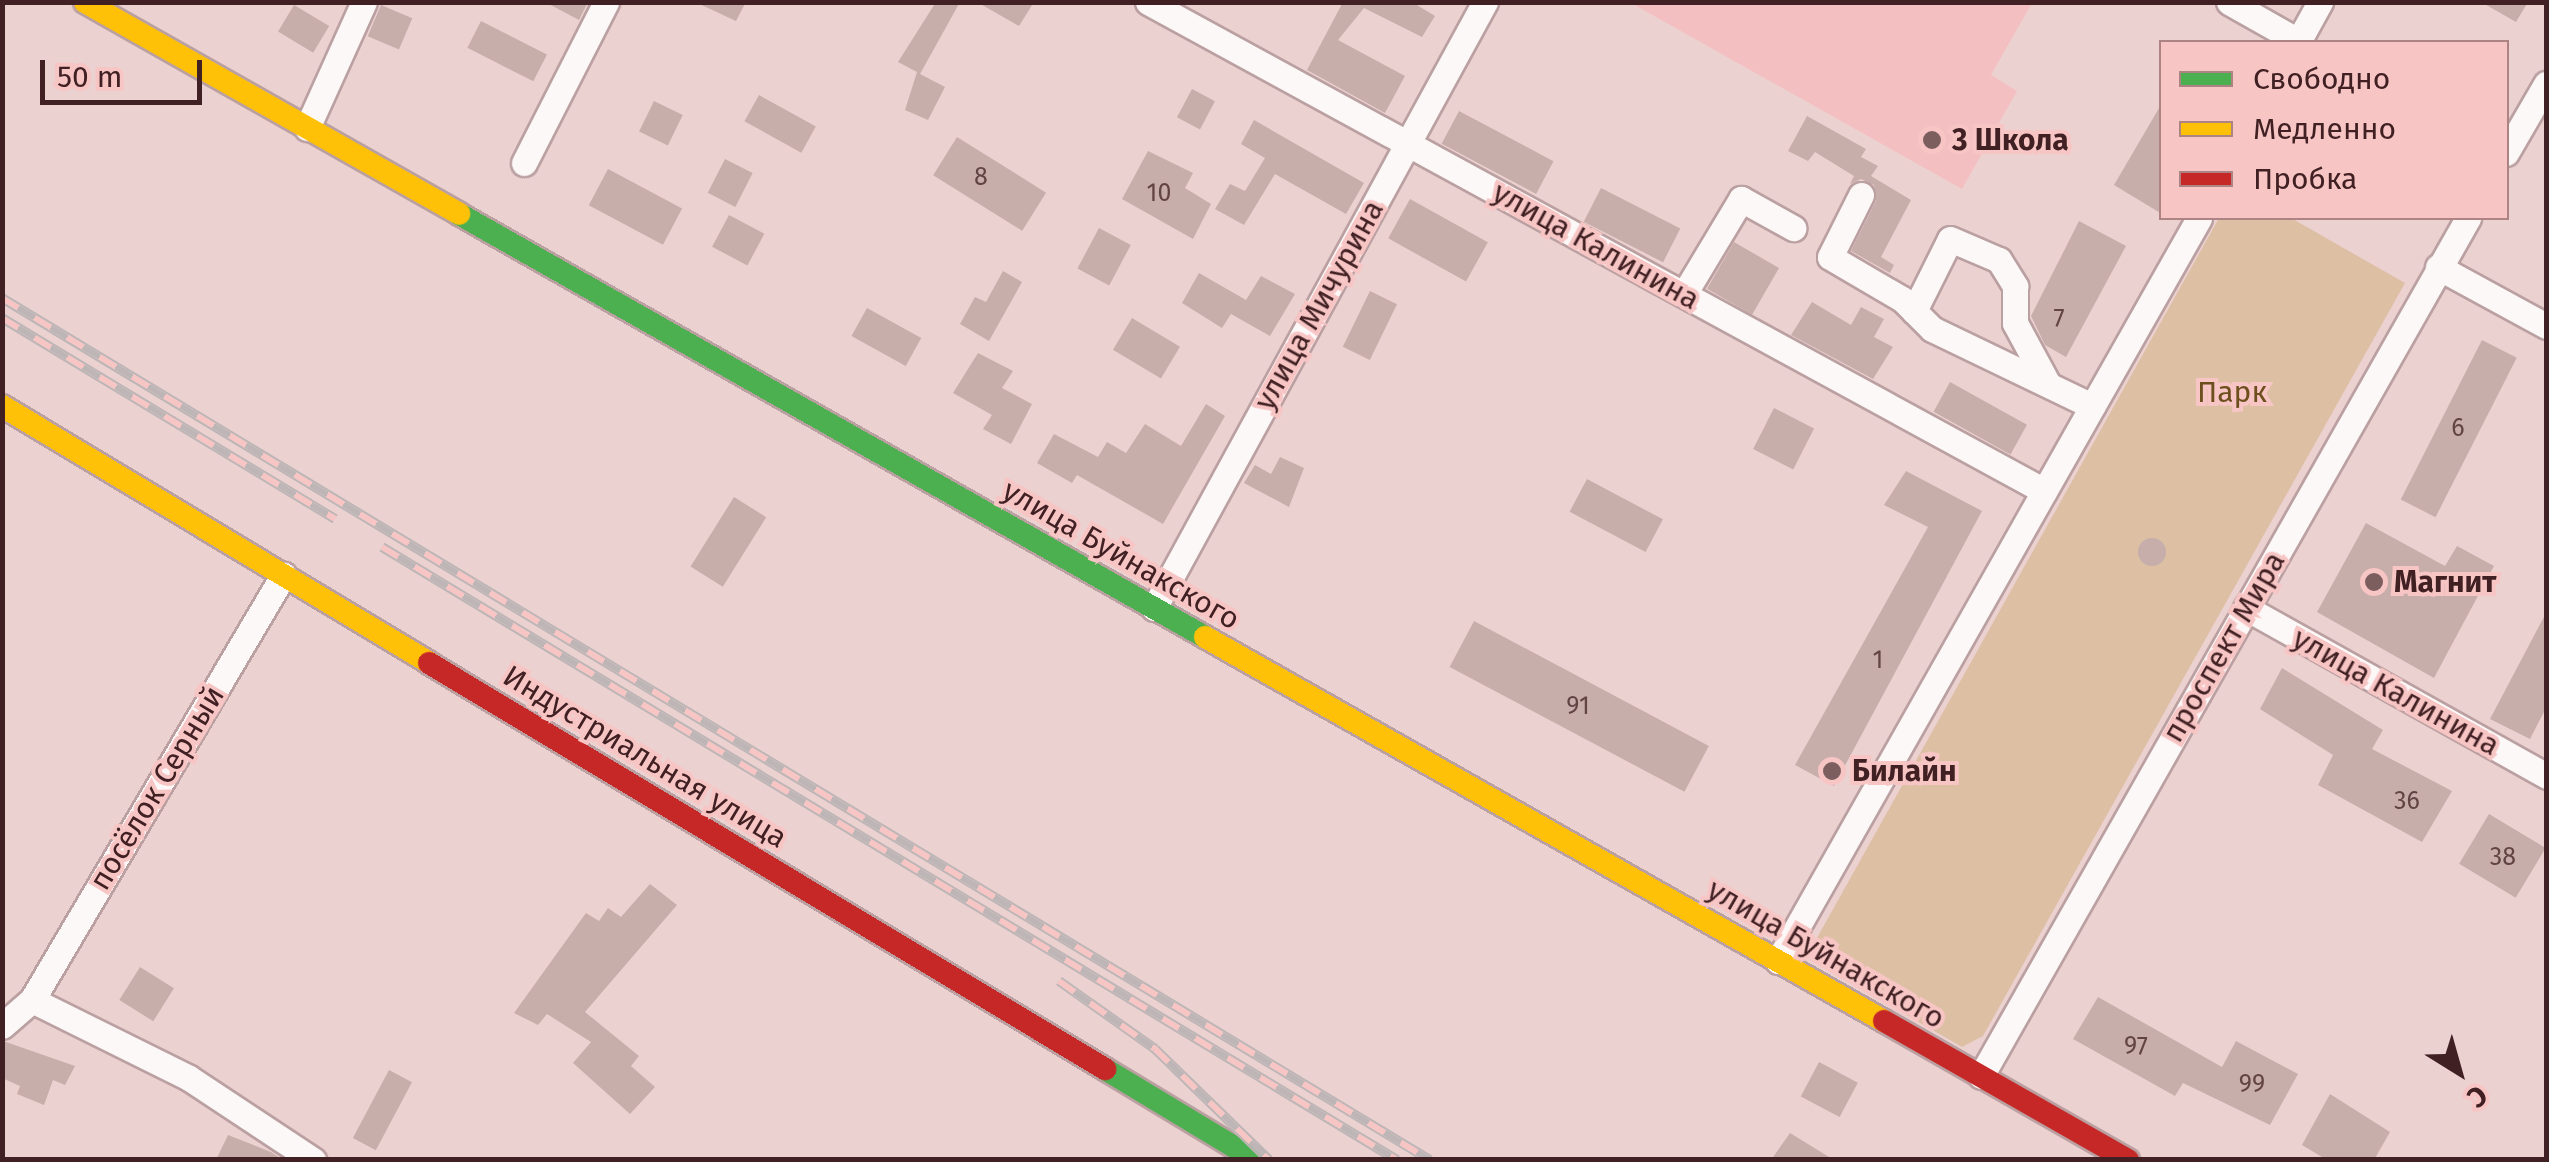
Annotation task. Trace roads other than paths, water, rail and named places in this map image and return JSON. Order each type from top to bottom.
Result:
[{"type":"street","name":"улица Буйнакского","points":[[85,2],[2128,1160]]},
{"type":"street","points":[[306,128],[364,2]]},
{"type":"street","points":[[524,162],[606,2]]},
{"type":"street","name":"улица Калинина","points":[[1148,2],[2044,491]]},
{"type":"street","name":"улица Мичурина","points":[[1154,608],[1485,2]]},
{"type":"street","points":[[2229,2],[2295,40]]},
{"type":"street","points":[[2299,40],[2320,2]]},
{"type":"street","points":[[2509,148],[2546,84]]},
{"type":"street","points":[[1860,195],[1830,257],[1914,311],[1932,329],[2092,406]]},
{"type":"street","points":[[1684,294],[1741,199],[1793,228]]},
{"type":"street","points":[[1778,961],[2197,220]]},
{"type":"street","name":"проспект Мира","points":[[1981,1076],[2467,220]]},
{"type":"street","points":[[1914,311],[1950,239],[1999,260],[2015,286],[2015,323],[2048,384]]},
{"type":"street","points":[[2438,267],[2546,326]]},
{"type":"street","name":"Индустриальная улица","points":[[2,406],[1256,1160]]},
{"type":"street","name":"посёлок Серный","points":[[2,1026],[32,1000],[284,575]]},
{"type":"street","name":"улица Калинина","points":[[2246,608],[2546,776]]},
{"type":"street","points":[[32,1000],[189,1078],[313,1160]]},
{"type":"railway","points":[[2,298],[1430,1160]]},
{"type":"railway","points":[[2,318],[335,519]]},
{"type":"railway","points":[[382,547],[1397,1160]]},
{"type":"railway","points":[[1059,981],[1155,1049],[1269,1160]]},
{"type":"place","name":"3 Школа","points":[[1932,140]]},
{"type":"place","name":"Магнит","points":[[2374,582]]},
{"type":"place","name":"Билайн","points":[[1832,771]]},
{"type":"park label","name":"Парк","points":[[2232,392]]}]
